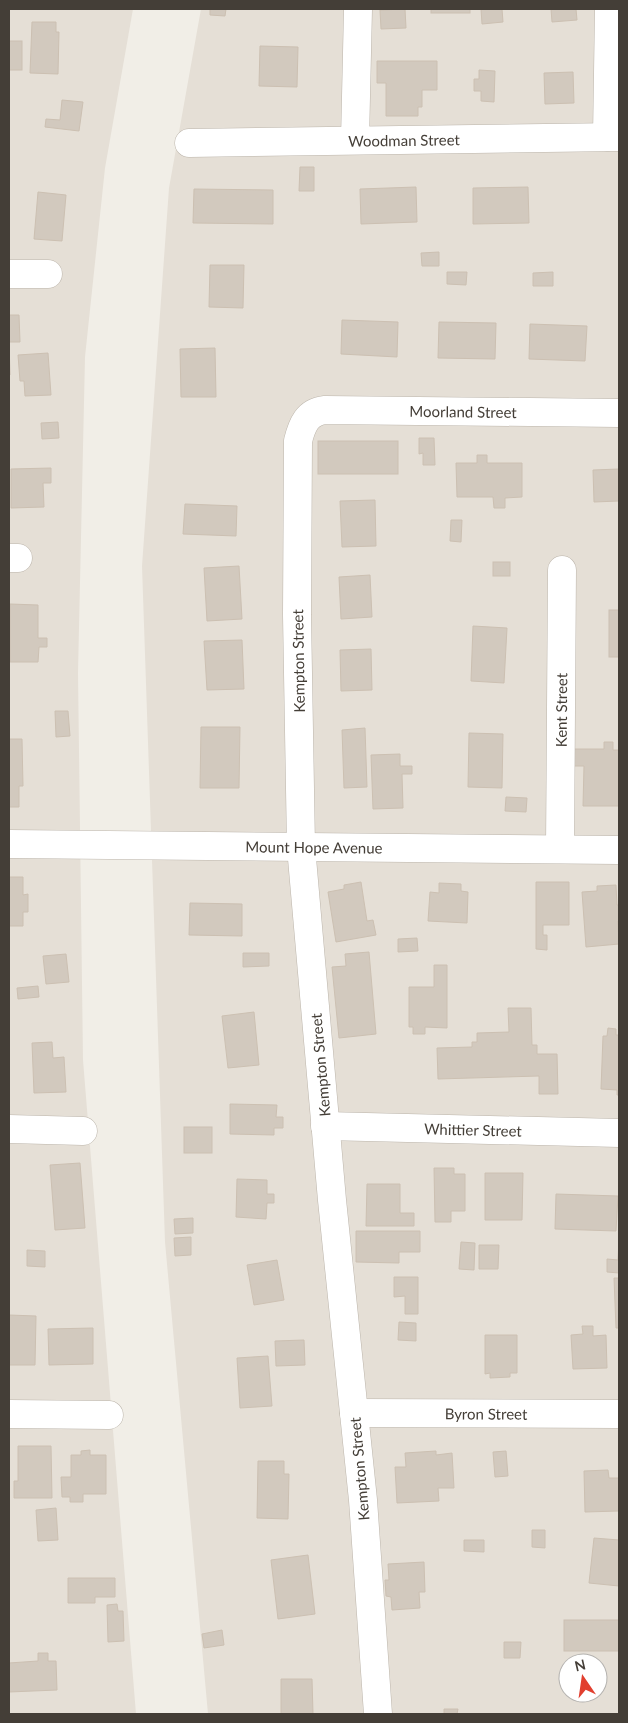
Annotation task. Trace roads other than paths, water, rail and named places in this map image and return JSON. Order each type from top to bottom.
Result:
[{"type":"street","points":[[356,140],[358,9]]},
{"type":"street","points":[[609,9],[613,137]]},
{"type":"street","name":"Woodman Street","points":[[189,143],[613,137]]},
{"type":"street","points":[[9,274],[48,274]]},
{"type":"street","name":"Moorland Street","points":[[308,417],[318,410],[619,413]]},
{"type":"street","name":"Kempton Street","points":[[308,417],[302,427],[298,440],[297,615],[300,847],[325,1126],[363,1500],[378,1714]]},
{"type":"street","name":"Kent Street","points":[[560,849],[562,570]]},
{"type":"street","name":"Mount Hope Avenue","points":[[9,844],[619,850]]},
{"type":"street","name":"Whittier Street","points":[[325,1126],[619,1133]]},
{"type":"street","points":[[9,1129],[83,1130]]},
{"type":"street","points":[[9,1414],[109,1415]]},
{"type":"street","name":"Byron Street","points":[[354,1414],[619,1414]]}]
